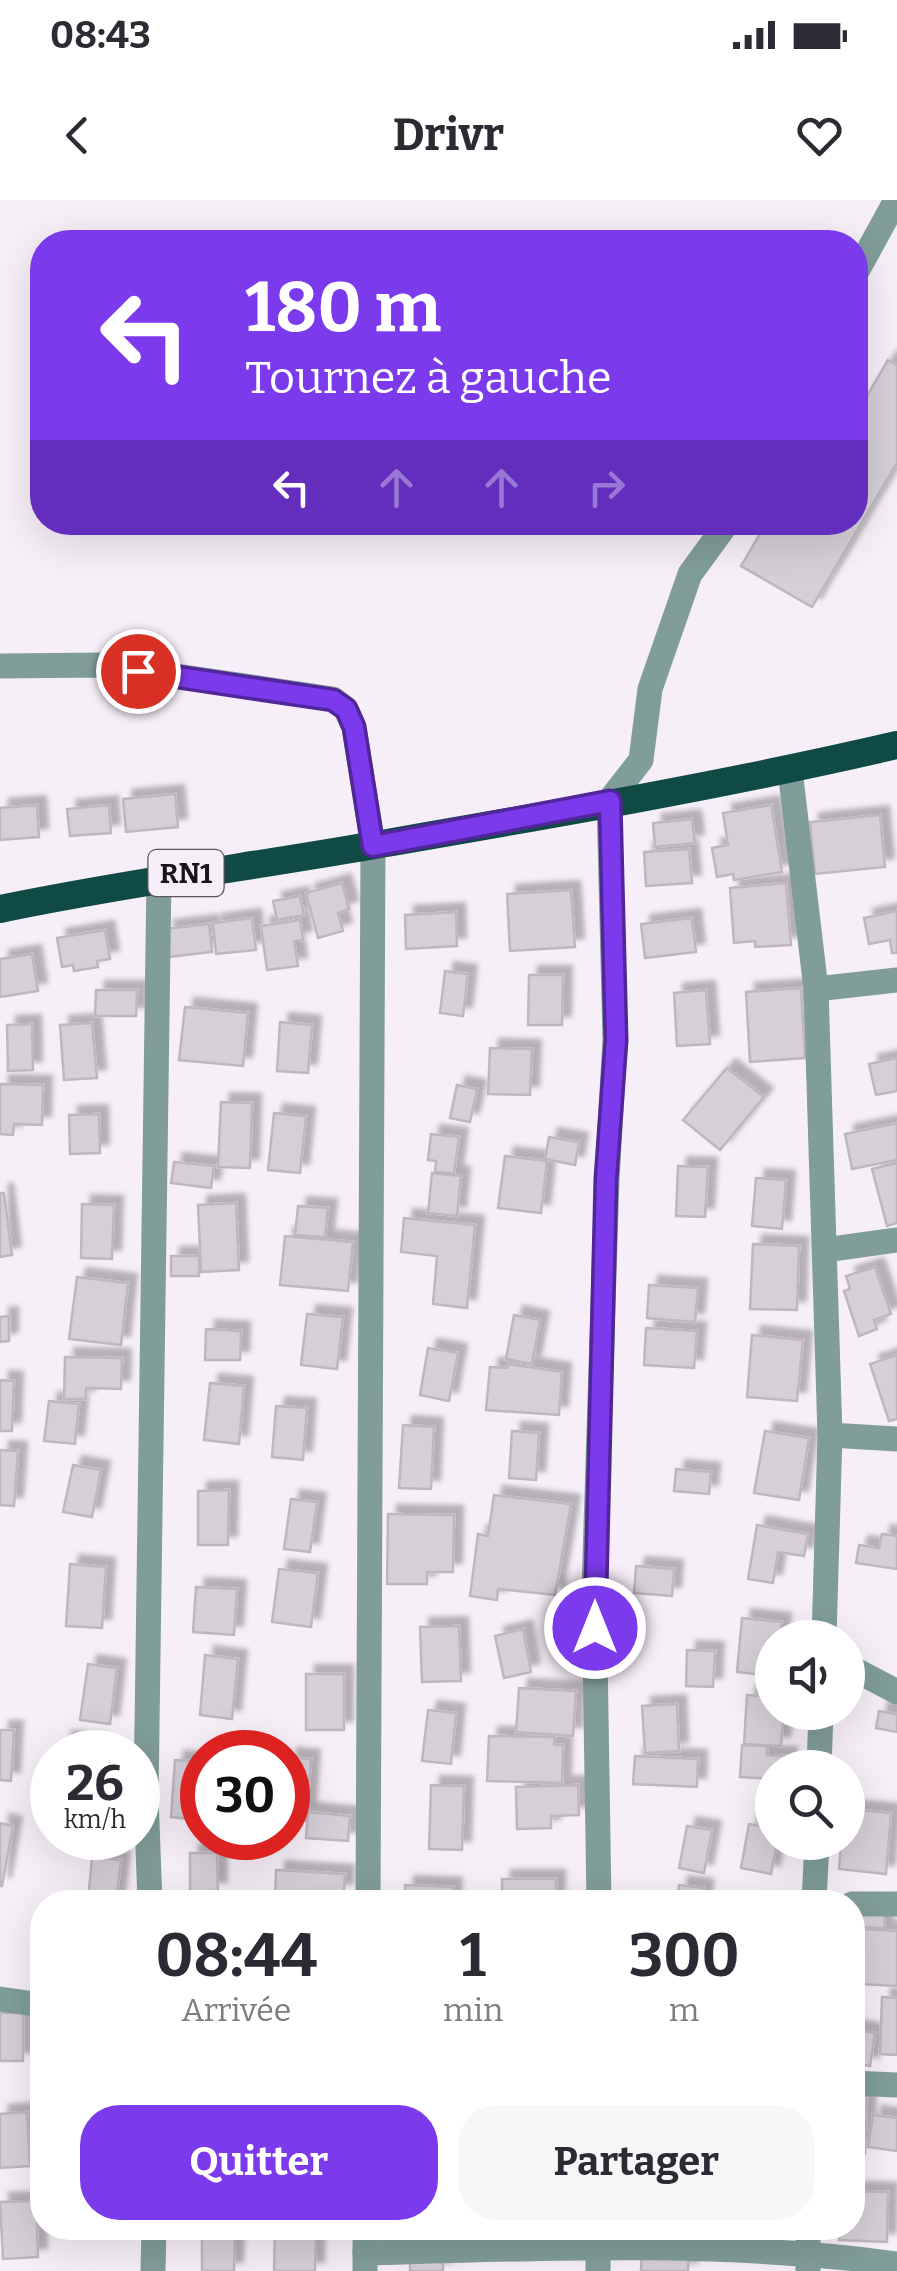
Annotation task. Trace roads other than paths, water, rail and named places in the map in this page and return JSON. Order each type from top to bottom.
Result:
[{"type":"highway","name":"RN1","points":[[0,909],[160,877],[373,846],[790,770],[897,744]]},
{"type":"street","points":[[868,251],[896,200]]},
{"type":"street","points":[[598,1890],[594,1589],[606,1179],[616,1040],[610,801],[641,760],[650,689],[690,574],[718,535]]},
{"type":"street","points":[[0,666],[102,664],[333,700],[346,709],[354,727],[373,846],[368,1890]]},
{"type":"street","points":[[790,770],[816,989],[830,1435],[825,1620]]},
{"type":"street","points":[[150,1890],[146,1798],[160,877]]},
{"type":"street","points":[[816,989],[897,980]]},
{"type":"street","points":[[824,1250],[897,1240]]},
{"type":"street","points":[[830,1435],[897,1439]]},
{"type":"street","points":[[865,1675],[897,1692]]},
{"type":"street","points":[[814,1890],[815,1860]]},
{"type":"street","points":[[865,1904],[897,1904]]},
{"type":"street","points":[[0,1999],[30,2003]]},
{"type":"street","points":[[865,2084],[897,2085]]},
{"type":"street","points":[[153,2271],[154,2240]]},
{"type":"street","points":[[365,2250],[808,2250],[897,2264]]}]
